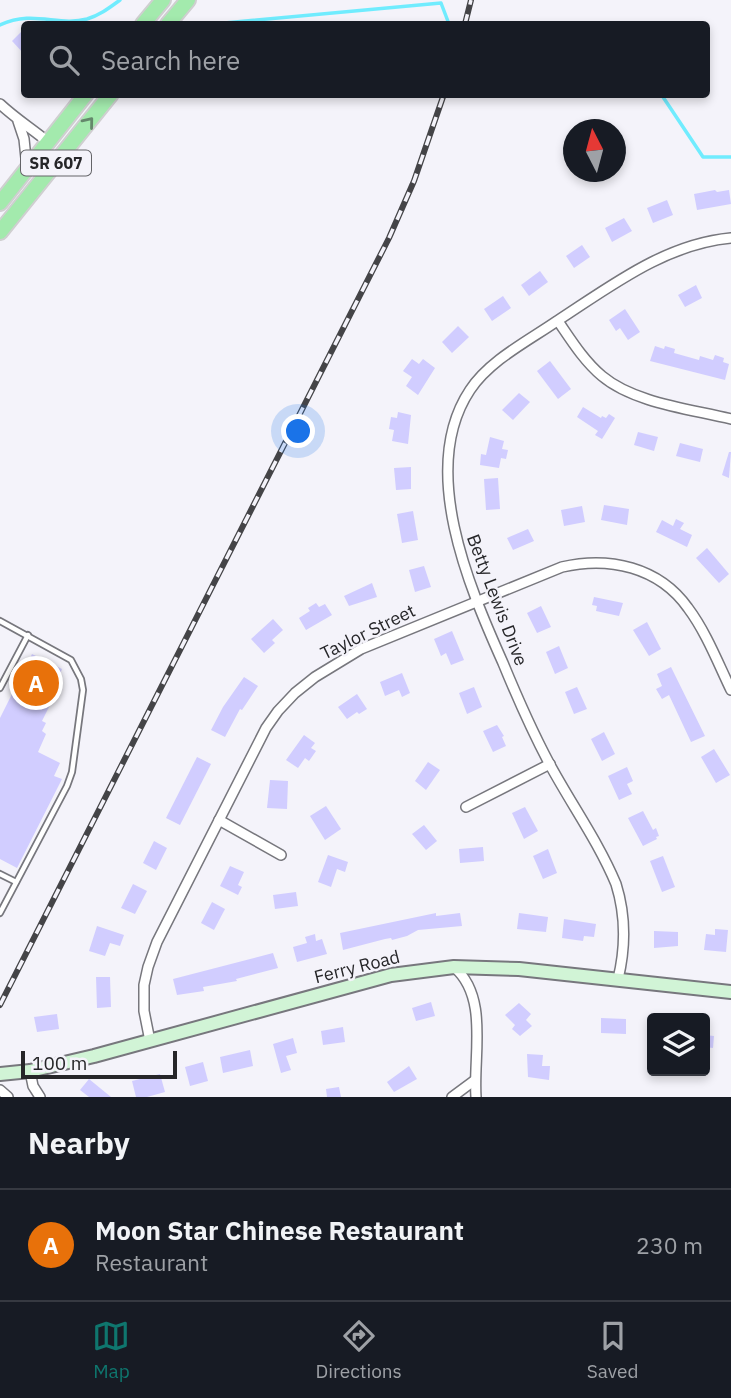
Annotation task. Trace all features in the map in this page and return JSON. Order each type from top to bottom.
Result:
[{"type":"main road","points":[[146,21],[163,0]]},
{"type":"main road","points":[[170,21],[188,0]]},
{"type":"main road","name":"SR 607","points":[[0,203],[83,98]]},
{"type":"main road","name":"SR 607","points":[[0,232],[108,98]]},
{"type":"main road","points":[[25,201],[30,181],[50,152],[48,142]]},
{"type":"main road","name":"Ferry Road","points":[[0,1074],[30,1071],[94,1056],[370,980],[431,968],[519,969],[731,992]]},
{"type":"street","points":[[0,104],[18,121],[25,123],[48,142]]},
{"type":"street","points":[[18,121],[24,139],[27,168]]},
{"type":"street","name":"Betty Lewis Drive","points":[[618,979],[624,950],[624,919],[616,884],[550,764],[519,701],[477,600],[458,548],[450,502],[449,455],[455,419],[470,391],[507,355],[657,258],[699,243],[731,238]]},
{"type":"street","points":[[558,321],[592,367],[621,389],[731,419]]},
{"type":"street","name":"Taylor Street","points":[[150,1041],[144,1010],[148,967],[173,908],[266,728],[295,693],[332,665],[361,649],[562,567],[578,563],[607,562],[636,568],[664,583],[688,607],[731,690]]},
{"type":"street","points":[[466,807],[550,764]]},
{"type":"street","points":[[219,820],[281,855]]},
{"type":"street","points":[[454,967],[468,982],[476,1004],[476,1097]]},
{"type":"street","points":[[30,1071],[33,1086],[40,1097]]},
{"type":"street","points":[[452,1097],[475,1080]]},
{"type":"street","points":[[0,1090],[8,1097]]},
{"type":"lane","points":[[0,621],[71,660],[81,679],[82,699],[72,772],[1,911]]},
{"type":"lane","points":[[0,688],[27,635]]},
{"type":"lane","points":[[0,874],[16,882]]},
{"type":"building","points":[[21,32],[21,51],[12,41]]},
{"type":"building","points":[[729,190],[731,204],[697,210],[694,194]]},
{"type":"building","points":[[667,200],[673,215],[653,223],[647,208]]},
{"type":"building","points":[[624,218],[632,231],[612,242],[605,228]]},
{"type":"building","points":[[582,245],[590,257],[574,268],[566,256]]},
{"type":"building","points":[[540,271],[548,282],[529,296],[521,285]]},
{"type":"building","points":[[696,285],[702,298],[685,307],[678,295]]},
{"type":"building","points":[[503,296],[511,308],[492,321],[484,309]]},
{"type":"building","points":[[625,309],[640,332],[628,340],[620,328],[616,331],[609,320]]},
{"type":"building","points":[[458,326],[469,337],[452,353],[442,342]]},
{"type":"building","points":[[655,346],[675,349],[674,353],[699,360],[700,356],[713,360],[715,355],[724,358],[723,362],[729,364],[725,380],[650,361]]},
{"type":"building","points":[[412,359],[419,364],[423,359],[435,368],[418,395],[406,386],[412,377],[403,371]]},
{"type":"building","points":[[550,361],[571,389],[558,399],[537,371]]},
{"type":"building","points":[[519,393],[530,402],[513,420],[502,410]]},
{"type":"building","points":[[583,407],[601,418],[606,418],[609,414],[615,418],[602,439],[595,435],[598,431],[577,417]]},
{"type":"building","points":[[398,412],[411,415],[408,444],[392,441],[394,430],[389,429],[391,417],[397,418]]},
{"type":"building","points":[[638,432],[658,437],[654,451],[634,445]]},
{"type":"building","points":[[490,437],[504,441],[502,449],[508,450],[506,459],[501,458],[499,468],[480,465],[481,454],[486,455]]},
{"type":"building","points":[[680,443],[703,449],[700,462],[676,456]]},
{"type":"building","points":[[731,452],[729,478],[722,475]]},
{"type":"building","points":[[411,467],[411,489],[396,490],[394,468]]},
{"type":"building","points":[[498,478],[500,509],[486,510],[484,479]]},
{"type":"building","points":[[604,505],[629,509],[627,525],[601,520]]},
{"type":"building","points":[[582,506],[585,522],[564,526],[561,510]]},
{"type":"building","points":[[413,511],[418,540],[402,543],[397,514]]},
{"type":"building","points":[[676,519],[684,523],[680,529],[692,535],[687,547],[656,532],[662,520],[673,526]]},
{"type":"building","points":[[528,529],[534,541],[513,550],[507,538]]},
{"type":"building","points":[[707,548],[729,574],[719,583],[696,558]]},
{"type":"building","points":[[424,566],[431,587],[415,592],[409,570]]},
{"type":"building","points":[[372,583],[377,597],[349,606],[344,596]]},
{"type":"building","points":[[594,597],[623,603],[619,616],[596,611],[597,606],[592,605]]},
{"type":"building","points":[[316,603],[319,607],[325,604],[332,615],[306,630],[299,618]]},
{"type":"building","points":[[541,606],[551,627],[537,633],[527,613]]},
{"type":"building","points":[[273,619],[283,630],[272,640],[275,643],[264,653],[251,639]]},
{"type":"building","points":[[647,622],[661,649],[649,656],[633,630]]},
{"type":"building","points":[[452,631],[464,660],[451,665],[446,653],[441,656],[434,639]]},
{"type":"building","points":[[559,646],[568,668],[555,674],[546,652]]},
{"type":"building","points":[[32,654],[62,669],[56,685],[59,687],[42,721],[46,723],[42,731],[46,734],[38,752],[60,763],[54,776],[62,779],[17,868],[0,859],[0,718]]},
{"type":"building","points":[[671,667],[705,736],[691,742],[669,695],[662,699],[656,689],[662,686],[657,674]]},
{"type":"building","points":[[402,673],[410,693],[402,697],[399,690],[385,696],[380,682]]},
{"type":"building","points":[[244,677],[258,686],[242,710],[240,709],[225,737],[211,730]]},
{"type":"building","points":[[474,687],[482,707],[467,714],[459,693]]},
{"type":"building","points":[[577,687],[587,709],[574,714],[565,692]]},
{"type":"building","points":[[357,694],[367,709],[347,719],[338,707]]},
{"type":"building","points":[[497,725],[504,736],[502,737],[506,746],[493,752],[483,731]]},
{"type":"building","points":[[604,732],[615,754],[602,761],[591,739]]},
{"type":"building","points":[[304,735],[315,743],[311,748],[316,751],[309,761],[305,758],[298,768],[286,760]]},
{"type":"building","points":[[714,749],[730,775],[716,783],[701,757]]},
{"type":"building","points":[[197,757],[211,764],[180,825],[166,818]]},
{"type":"building","points":[[428,762],[440,770],[426,790],[415,781]]},
{"type":"building","points":[[627,767],[633,781],[627,784],[632,794],[619,800],[608,776]]},
{"type":"building","points":[[270,780],[288,781],[287,809],[267,808]]},
{"type":"building","points":[[326,806],[341,829],[325,840],[310,816]]},
{"type":"building","points":[[525,807],[538,831],[524,839],[512,813]]},
{"type":"building","points":[[643,811],[659,836],[643,846],[628,818]]},
{"type":"building","points":[[424,825],[437,841],[426,850],[412,834]]},
{"type":"building","points":[[154,841],[167,848],[156,870],[143,863]]},
{"type":"building","points":[[483,847],[484,861],[460,863],[459,849]]},
{"type":"building","points":[[548,849],[557,873],[543,879],[533,856]]},
{"type":"building","points":[[328,855],[348,862],[345,872],[337,869],[331,887],[318,882]]},
{"type":"building","points":[[663,856],[675,887],[662,892],[650,861]]},
{"type":"building","points":[[230,866],[244,872],[238,885],[242,887],[238,895],[220,886]]},
{"type":"building","points":[[133,884],[147,891],[135,914],[121,908]]},
{"type":"building","points":[[296,892],[298,906],[275,909],[273,895]]},
{"type":"building","points":[[212,902],[225,909],[214,930],[201,923]]},
{"type":"building","points":[[436,913],[436,916],[460,913],[462,926],[418,930],[392,940],[385,939],[343,950],[340,933]]},
{"type":"building","points":[[519,913],[548,917],[546,932],[517,929]]},
{"type":"building","points":[[564,919],[596,924],[594,937],[584,936],[583,941],[562,938]]},
{"type":"building","points":[[97,926],[124,935],[120,946],[110,943],[105,956],[89,951]]},
{"type":"building","points":[[715,929],[728,930],[726,952],[704,950],[706,934],[715,935]]},
{"type":"building","points":[[654,931],[678,932],[678,946],[654,948]]},
{"type":"building","points":[[315,934],[316,941],[322,939],[327,954],[297,962],[293,947],[307,943],[305,937]]},
{"type":"building","points":[[273,953],[278,968],[236,979],[237,981],[203,987],[204,991],[177,995],[173,979]]},
{"type":"building","points":[[96,977],[110,977],[111,1007],[97,1008]]},
{"type":"building","points":[[431,1002],[435,1016],[416,1021],[412,1008]]},
{"type":"building","points":[[519,1003],[531,1014],[526,1020],[532,1026],[520,1036],[512,1029],[515,1025],[505,1015]]},
{"type":"building","points":[[57,1014],[59,1029],[37,1032],[34,1017]]},
{"type":"building","points":[[601,1018],[626,1019],[626,1034],[601,1033]]},
{"type":"building","points":[[343,1027],[345,1042],[323,1045],[321,1031]]},
{"type":"building","points":[[710,1036],[714,1036],[713,1048],[710,1048]]},
{"type":"building","points":[[293,1038],[297,1053],[286,1056],[291,1070],[281,1073],[273,1044]]},
{"type":"building","points":[[250,1050],[253,1066],[223,1073],[220,1057]]},
{"type":"building","points":[[527,1054],[543,1055],[542,1066],[550,1066],[549,1080],[528,1077]]},
{"type":"building","points":[[203,1062],[208,1081],[190,1086],[185,1067]]},
{"type":"building","points":[[409,1066],[417,1079],[394,1092],[387,1082]]},
{"type":"building","points":[[160,1074],[165,1092],[136,1097],[132,1081]]},
{"type":"building","points":[[89,1079],[111,1097],[89,1097],[80,1090]]},
{"type":"building","points":[[339,1087],[341,1097],[327,1097],[326,1089]]},
{"type":"waterway","points":[[0,25],[23,18],[66,21],[87,19],[120,0]]},
{"type":"waterway","points":[[246,21],[441,3],[448,21]]},
{"type":"waterway","points":[[664,98],[703,157],[731,157]]},
{"type":"railway","points":[[466,21],[471,0]]},
{"type":"railway","points":[[0,1005],[389,238],[414,181],[443,98]]},
{"type":"place","name":"Moon Star Chinese Restaurant","points":[[36,683]]}]
